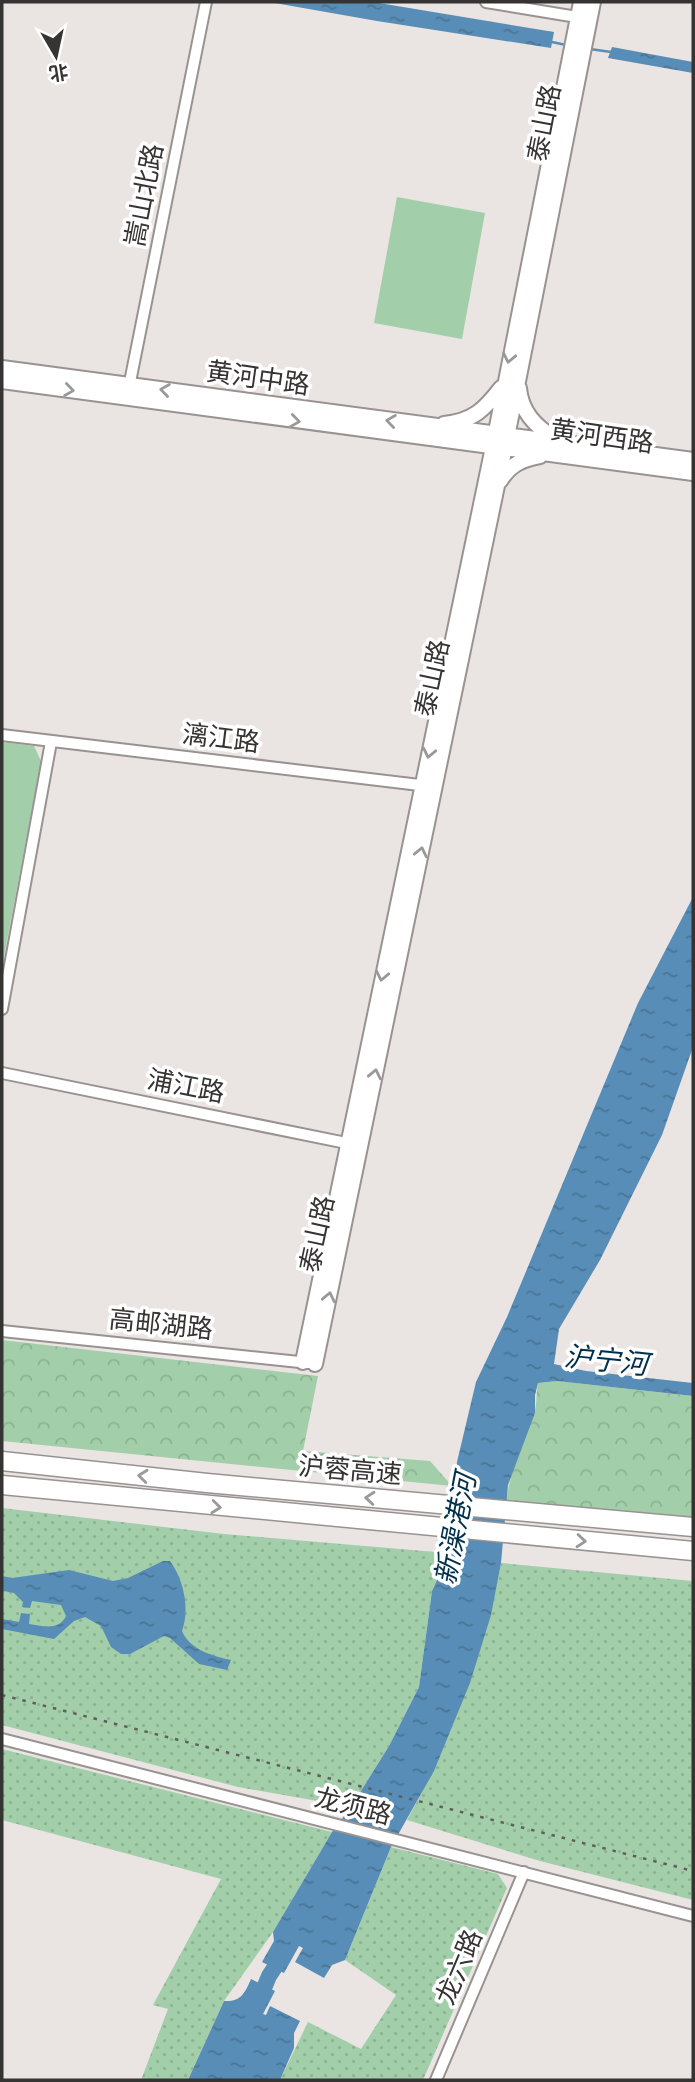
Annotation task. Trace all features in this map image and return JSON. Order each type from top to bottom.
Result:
[{"type":"highway","name":"沪蓉高速","points":[[2,1461],[693,1527]]},
{"type":"highway","name":"沪蓉高速","points":[[2,1485],[693,1551]]},
{"type":"main road","name":"泰山路","points":[[309,1363],[500,441],[519,375],[583,21],[582,2]]},
{"type":"main road","name":"泰山路","points":[[583,21],[593,2]]},
{"type":"main road","name":"泰山路","points":[[428,786],[496,488],[504,384],[572,77]]},
{"type":"main road","name":"黄河中路","points":[[2,368],[128,392],[500,441]]},
{"type":"main road","points":[[496,488],[508,469],[519,461],[560,449],[524,411],[519,375]]},
{"type":"main road","name":"黄河中路","points":[[2,381],[128,392],[430,426],[500,441]]},
{"type":"main road","points":[[430,426],[473,417],[504,384]]},
{"type":"main road","name":"黄河西路","points":[[500,441],[693,472]]},
{"type":"main road","name":"黄河西路","points":[[560,449],[693,460]]},
{"type":"street","name":"嵩山北路","points":[[128,392],[206,2]]},
{"type":"street","points":[[486,2],[583,21]]},
{"type":"street","name":"漓江路","points":[[2,736],[428,786]]},
{"type":"street","points":[[2,1010],[51,742]]},
{"type":"street","name":"浦江路","points":[[2,1073],[354,1144]]},
{"type":"street","name":"高邮湖路","points":[[2,1331],[309,1363]]},
{"type":"street","name":"龙须路","points":[[2,1739],[693,1916]]},
{"type":"street","name":"龙六路","points":[[436,2080],[524,1872]]},
{"type":"green space","points":[[397,197],[485,213],[462,339],[374,323]]},
{"type":"green space","points":[[2,742],[34,746],[41,761],[2,967]]},
{"type":"green space","points":[[2,1340],[318,1376],[303,1451],[430,1461],[452,1486],[2,1441]]},
{"type":"green space","points":[[557,1381],[693,1396],[693,1521],[506,1504],[513,1470],[535,1411],[538,1383]]},
{"type":"green space","points":[[2,1508],[224,1534],[447,1553],[432,1591],[419,1687],[389,1746],[351,1807],[238,1787],[2,1725]]},
{"type":"green space","points":[[501,1563],[693,1581],[693,1900],[540,1861],[407,1820],[438,1759],[464,1696],[485,1630]]},
{"type":"green space","points":[[2,1749],[332,1832],[273,1932],[224,2001],[188,2080],[141,2080],[168,2009],[153,2005],[221,1879],[2,1820]]},
{"type":"green space","points":[[391,1847],[498,1874],[507,1888],[423,2080],[280,2080],[308,2022],[361,2049],[396,1995],[345,1960]]},
{"type":"water","points":[[269,2],[373,2],[554,32],[551,48]]},
{"type":"water","points":[[612,47],[693,62],[693,73],[608,58]]},
{"type":"water","points":[[693,897],[693,1047],[662,1135],[600,1260],[559,1329],[554,1364],[586,1371],[693,1383],[693,1396],[557,1381],[538,1383],[535,1413],[508,1485],[501,1563],[491,1615],[470,1683],[434,1771],[391,1847],[345,1960],[332,1965],[324,1978],[295,1962],[303,1948],[299,1946],[284,1973],[262,1962],[274,1941],[273,1932],[332,1832],[389,1746],[419,1687],[432,1591],[446,1561],[457,1462],[476,1382],[507,1317],[638,1003]]},
{"type":"water","points":[[163,1561],[170,1561],[182,1586],[185,1613],[182,1631],[186,1638],[203,1651],[231,1660],[227,1670],[199,1664],[170,1638],[164,1636],[130,1654],[121,1654],[111,1647],[101,1626],[85,1617],[74,1621],[54,1639],[2,1629],[2,1619],[19,1622],[21,1613],[30,1614],[29,1624],[45,1626],[55,1626],[66,1616],[61,1605],[32,1601],[30,1608],[22,1607],[23,1602],[14,1593],[4,1591],[2,1595],[2,1576],[12,1578],[69,1570],[113,1581],[128,1578]]},
{"type":"water","points":[[251,1979],[275,1991],[263,2014],[266,2015],[270,2006],[300,2021],[294,2033],[294,2048],[280,2080],[188,2080],[224,2001],[242,1996]]},
{"type":"waterway","points":[[552,42],[566,45]]},
{"type":"waterway","points":[[590,49],[611,52]]},
{"type":"waterway","name":"新澡港河","points":[[258,2003],[269,1976],[285,1952]]},
{"type":"railway","points":[[2,1695],[693,1871]]},
{"type":"water label","name":"沪宁河","points":[[606,1360]]}]
